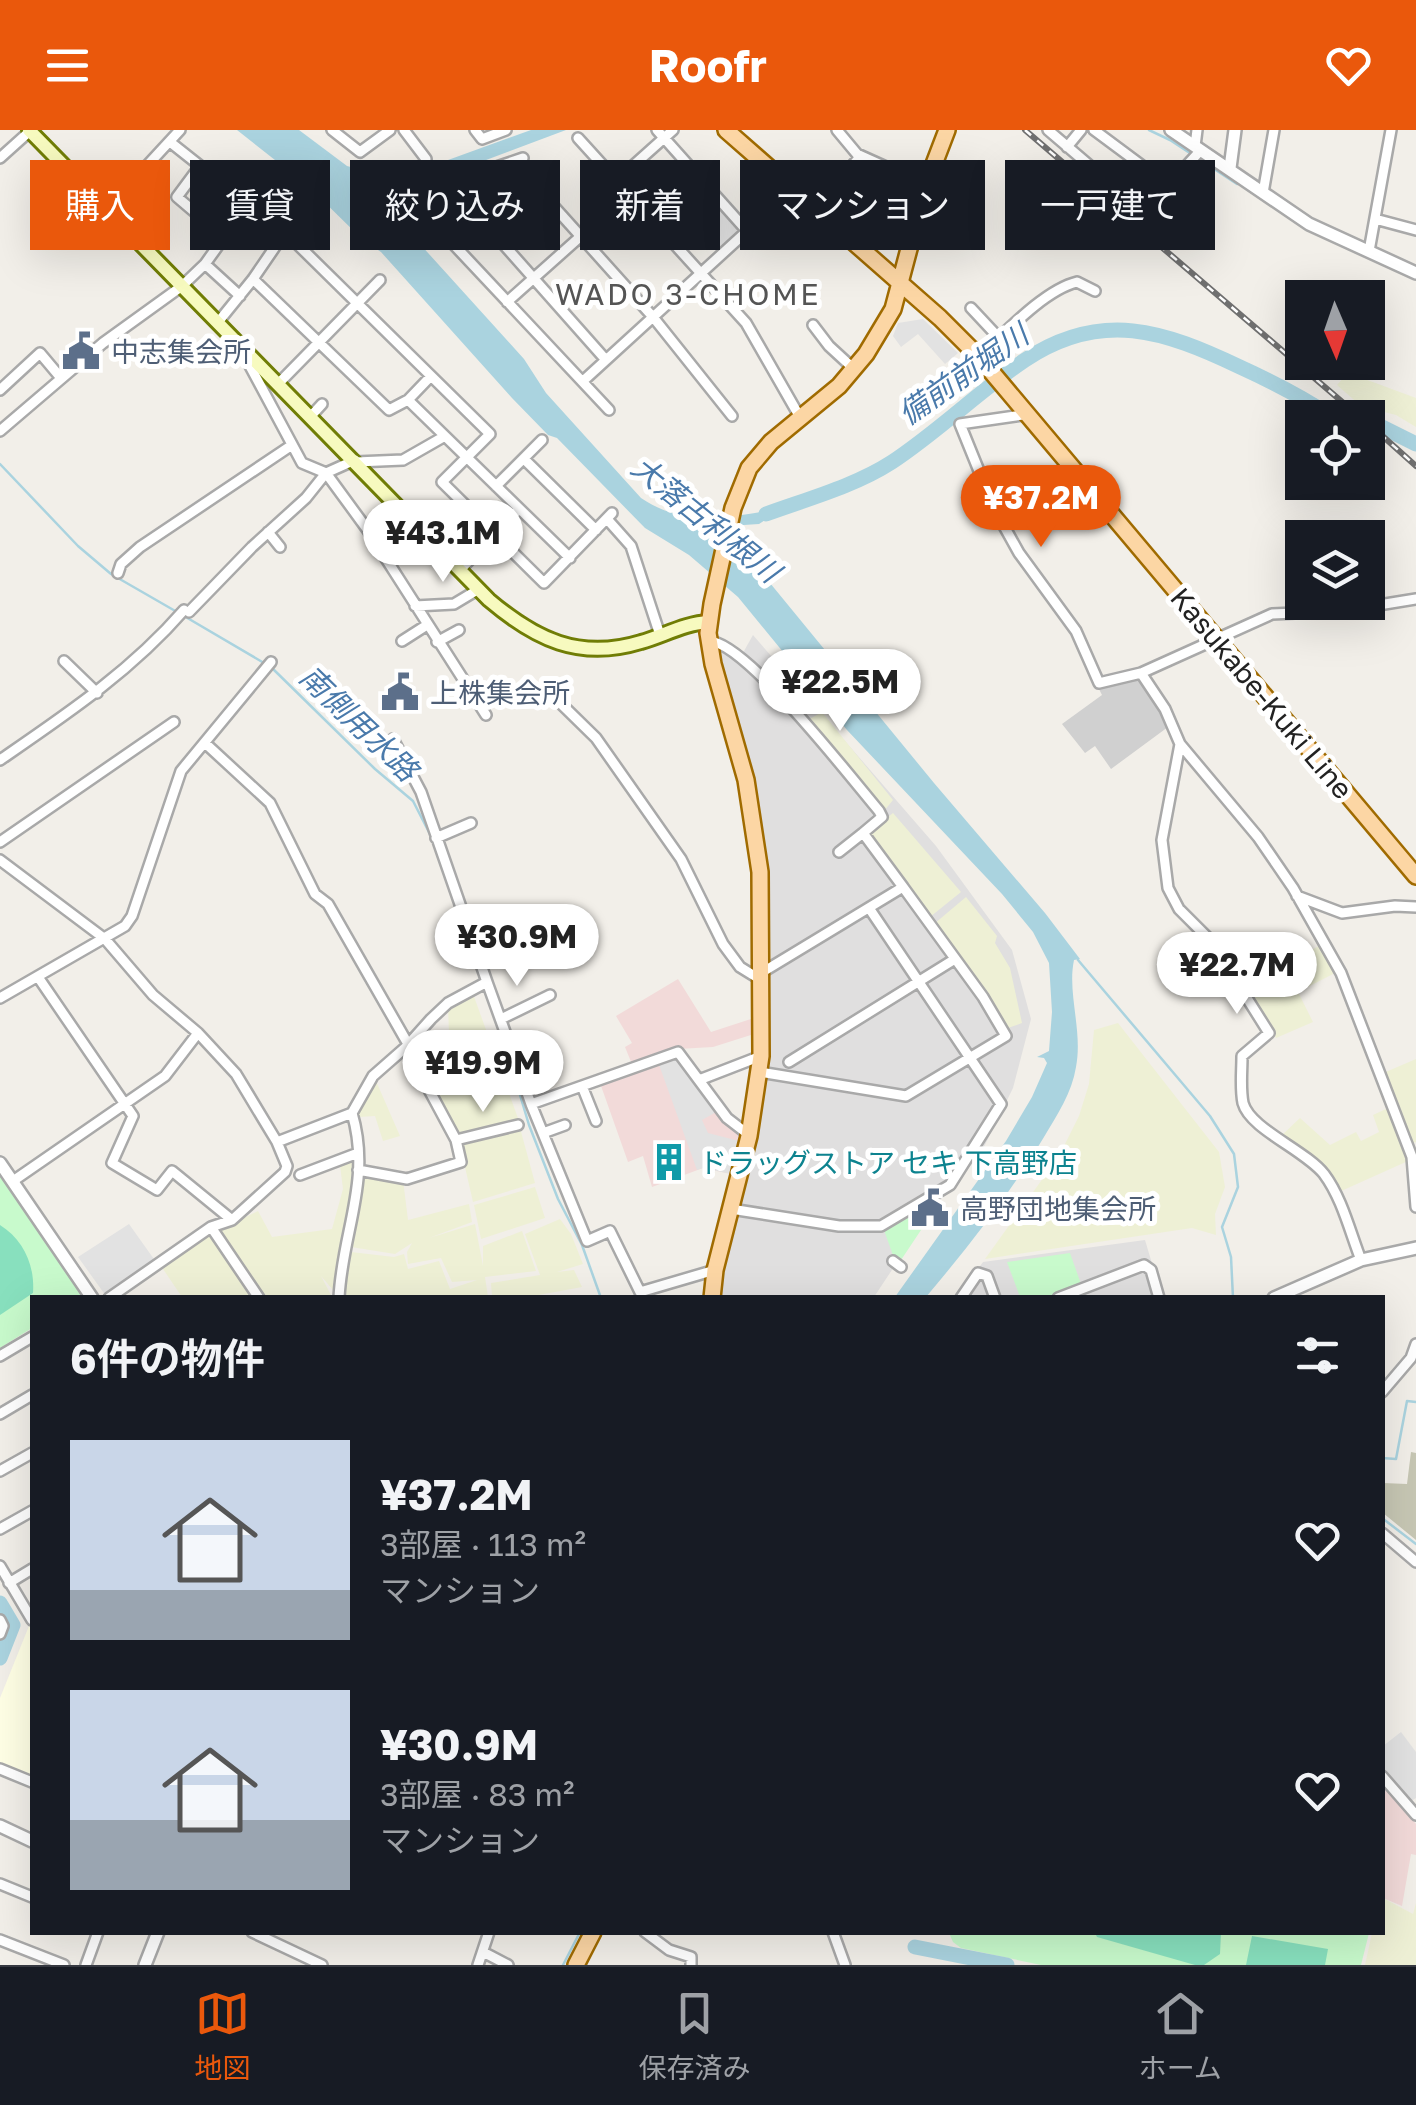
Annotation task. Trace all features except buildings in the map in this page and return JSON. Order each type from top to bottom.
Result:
[{"type":"main road","points":[[30,130],[59,160]]},
{"type":"main road","name":"Kasukabe-Kuki Line","points":[[726,130],[759,160]]},
{"type":"main road","points":[[936,160],[948,130]]},
{"type":"main road","points":[[147,250],[478,589],[520,626],[575,648],[606,649],[709,622]]},
{"type":"main road","name":"Kasukabe-Kuki Line","points":[[862,250],[980,356],[1416,876]]},
{"type":"main road","points":[[712,1295],[715,1270],[749,1136],[761,1064],[761,976],[760,872],[746,780],[709,641],[712,604],[743,479],[771,442],[854,370],[880,333],[902,285],[910,250]]},
{"type":"main road","points":[[576,1965],[591,1935]]},
{"type":"street","points":[[0,158],[30,130]]},
{"type":"street","points":[[153,160],[180,130]]},
{"type":"street","points":[[332,130],[360,152],[390,130]]},
{"type":"street","points":[[404,130],[426,159]]},
{"type":"street","points":[[476,130],[482,138],[506,130]]},
{"type":"street","points":[[636,160],[660,134],[674,130]]},
{"type":"street","points":[[837,130],[850,148],[870,160]]},
{"type":"street","points":[[1048,130],[1083,160]]},
{"type":"street","points":[[1067,147],[1081,130]]},
{"type":"street","points":[[1094,130],[1134,160]]},
{"type":"street","points":[[1171,130],[1309,224],[1416,272]]},
{"type":"street","points":[[1188,160],[1198,148],[1197,130]]},
{"type":"street","points":[[1230,168],[1235,130]]},
{"type":"street","points":[[1263,193],[1274,130]]},
{"type":"street","points":[[1370,251],[1391,130]]},
{"type":"street","points":[[660,134],[688,174],[740,224]]},
{"type":"street","points":[[578,138],[597,160]]},
{"type":"street","points":[[170,142],[192,160]]},
{"type":"street","points":[[857,160],[861,156]]},
{"type":"street","points":[[190,180],[177,198],[190,209]]},
{"type":"street","points":[[560,213],[580,236]]},
{"type":"street","points":[[1375,219],[1416,230]]},
{"type":"street","points":[[508,302],[580,238]]},
{"type":"street","points":[[582,381],[740,239]]},
{"type":"street","points":[[0,432],[103,343],[182,286],[214,250]]},
{"type":"street","points":[[219,321],[274,250]]},
{"type":"street","points":[[303,250],[490,434],[442,482],[544,583],[609,516],[632,546],[660,635]]},
{"type":"street","points":[[459,250],[609,410]]},
{"type":"street","points":[[508,250],[606,360]]},
{"type":"street","points":[[593,250],[653,317],[732,416]]},
{"type":"street","points":[[679,250],[752,332],[800,419]]},
{"type":"street","points":[[204,264],[240,296]]},
{"type":"street","points":[[253,278],[389,410],[408,400],[431,376]]},
{"type":"street","points":[[280,384],[380,280]]},
{"type":"street","points":[[980,356],[1038,304],[1066,286],[1082,284],[1095,291]]},
{"type":"street","points":[[971,308],[1000,339]]},
{"type":"street","points":[[813,325],[854,370]]},
{"type":"street","points":[[244,347],[242,355],[302,463],[326,473],[386,557],[486,716]]},
{"type":"street","points":[[0,390],[40,354],[61,378]]},
{"type":"street","points":[[408,400],[570,558]]},
{"type":"street","points":[[311,416],[322,404]]},
{"type":"street","points":[[1029,414],[960,424],[998,515],[1019,553],[1076,630],[1099,684],[1140,673],[1281,612],[1332,612],[1416,598]]},
{"type":"street","points":[[0,760],[97,694],[306,498],[326,473],[356,461],[403,460],[445,436]]},
{"type":"street","points":[[496,486],[542,440]]},
{"type":"street","points":[[118,572],[121,564],[140,547],[292,445]]},
{"type":"street","points":[[524,459],[596,530]]},
{"type":"street","points":[[460,570],[519,509]]},
{"type":"street","points":[[268,532],[280,546]]},
{"type":"street","points":[[386,557],[425,534]]},
{"type":"street","points":[[415,606],[454,604],[478,589]]},
{"type":"street","points":[[402,641],[427,624]]},
{"type":"street","points":[[437,642],[459,630]]},
{"type":"street","points":[[709,641],[724,644],[743,659],[811,730],[879,811],[882,817],[839,852]]},
{"type":"street","points":[[64,661],[97,694]]},
{"type":"street","points":[[0,998],[125,926],[132,916],[182,771],[271,662]]},
{"type":"street","points":[[1140,673],[1165,710],[1180,744],[1258,837],[1297,896],[1356,1004],[1378,1074],[1412,1157],[1416,1207]]},
{"type":"street","points":[[548,691],[596,738],[681,858],[723,944],[740,967],[761,976],[903,886]]},
{"type":"street","points":[[0,842],[174,722]]},
{"type":"street","points":[[394,738],[421,792],[531,1104],[588,1241],[610,1231],[640,1292],[715,1270]]},
{"type":"street","points":[[205,743],[270,804],[315,894],[328,904],[456,1140],[460,1162],[407,1178],[358,1170]]},
{"type":"street","points":[[1180,744],[1162,840],[1168,888],[1180,911],[1211,941],[1269,1033],[1242,1056],[1244,1107],[1254,1121],[1296,1148],[1323,1173],[1336,1194],[1360,1260]]},
{"type":"street","points":[[436,838],[471,824]]},
{"type":"street","points":[[698,1080],[761,1064],[906,1096],[1006,1036],[863,833]]},
{"type":"street","points":[[0,860],[104,939],[153,995],[198,1033],[236,1074],[287,1166],[232,1220],[211,1228],[113,1295]]},
{"type":"street","points":[[1297,896],[1342,913],[1395,906],[1416,908]]},
{"type":"street","points":[[731,1209],[839,1226],[882,1226],[950,1186],[1001,1104],[869,908]]},
{"type":"street","points":[[789,1062],[955,959]]},
{"type":"street","points":[[38,977],[133,1116],[112,1164],[157,1190],[172,1171],[232,1220]]},
{"type":"street","points":[[277,1142],[352,1113],[374,1076],[448,1003],[486,982]]},
{"type":"street","points":[[501,1019],[550,995]]},
{"type":"street","points":[[13,1182],[165,1076],[198,1033]]},
{"type":"street","points":[[531,1104],[678,1052],[727,1118],[749,1136]]},
{"type":"street","points":[[582,1086],[596,1120]]},
{"type":"street","points":[[340,1295],[359,1195],[352,1113]]},
{"type":"street","points":[[456,1140],[518,1125]]},
{"type":"street","points":[[542,1133],[565,1125]]},
{"type":"street","points":[[300,1175],[358,1153]]},
{"type":"street","points":[[0,1163],[90,1295]]},
{"type":"street","points":[[211,1228],[257,1295]]},
{"type":"street","points":[[1281,1295],[1360,1260],[1416,1248]]},
{"type":"street","points":[[1066,1295],[1144,1265],[1151,1270],[1158,1295]]},
{"type":"street","points":[[963,1295],[978,1274],[987,1276],[994,1295]]},
{"type":"street","points":[[0,1356],[30,1338]]},
{"type":"street","points":[[1385,1389],[1413,1358],[1416,1344]]},
{"type":"street","points":[[0,1414],[30,1396]]},
{"type":"street","points":[[0,1472],[30,1454]]},
{"type":"street","points":[[0,1529],[30,1512]]},
{"type":"street","points":[[1385,1536],[1416,1562]]},
{"type":"street","points":[[0,1566],[30,1617]]},
{"type":"street","points":[[10,1582],[30,1570]]},
{"type":"street","points":[[0,1620],[0,1634]]},
{"type":"street","points":[[0,1769],[30,1781]]},
{"type":"street","points":[[1385,1779],[1416,1815]]},
{"type":"street","points":[[0,1826],[30,1840]]},
{"type":"street","points":[[0,1884],[30,1896]]},
{"type":"street","points":[[86,1965],[97,1935]]},
{"type":"street","points":[[144,1965],[157,1935]]},
{"type":"street","points":[[258,1935],[322,1965]]},
{"type":"street","points":[[478,1965],[487,1935]]},
{"type":"street","points":[[649,1935],[670,1950],[692,1956],[691,1965]]},
{"type":"street","points":[[834,1935],[845,1965]]},
{"type":"street","points":[[0,1940],[64,1965]]},
{"type":"street","points":[[483,1952],[508,1965]]},
{"type":"shaded area","points":[[720,204],[740,226],[740,236],[724,250],[720,246]]},
{"type":"shaded area","points":[[923,319],[958,353],[945,364],[918,334],[901,347],[893,336],[898,323]]},
{"type":"shaded area","points":[[1341,380],[1367,380],[1416,398],[1416,427],[1385,412],[1385,400],[1354,400],[1337,385]]},
{"type":"shaded area","points":[[753,635],[936,846],[1012,950],[1031,1019],[1013,1088],[980,1155],[933,1208],[875,1295],[720,1295],[740,1170],[759,1082],[770,1052],[768,889],[760,814],[716,642],[737,655]]},
{"type":"shaded area","points":[[1137,677],[1162,710],[1168,727],[1111,769],[1095,746],[1085,753],[1062,724],[1102,695],[1098,687]]},
{"type":"shaded area","points":[[822,712],[893,800],[884,811],[806,721]]},
{"type":"shaded area","points":[[893,813],[961,892],[930,917],[868,833]]},
{"type":"shaded area","points":[[966,897],[997,936],[995,943],[1010,968],[1022,1023],[1008,1028],[934,924]]},
{"type":"shaded area","points":[[1322,944],[1337,972],[1298,992],[1313,1022],[1276,1038],[1246,988]]},
{"type":"shaded area","points":[[678,979],[711,1032],[754,1018],[754,1034],[713,1047],[678,1049],[741,1132],[731,1174],[703,1168],[652,1187],[643,1156],[628,1162],[600,1083],[634,1069],[625,1047],[632,1043],[616,1016]]},
{"type":"shaded area","points":[[472,991],[519,1121],[458,1135],[437,1094],[451,1088],[448,1006]]},
{"type":"shaded area","points":[[1118,1023],[1219,1152],[1225,1187],[1215,1214],[1216,1235],[1192,1228],[985,1259],[1059,1156],[1079,1116],[1089,1084],[1094,1030]]},
{"type":"shaded area","points":[[677,1057],[718,1111],[702,1120],[708,1133],[739,1141],[731,1174],[697,1170],[658,1062]]},
{"type":"shaded area","points":[[1416,1059],[1416,1142],[1411,1144],[1381,1074]]},
{"type":"shaded area","points":[[376,1081],[400,1136],[383,1141],[375,1116],[359,1117],[359,1107]]},
{"type":"shaded area","points":[[1388,1108],[1408,1161],[1339,1192],[1323,1166],[1282,1135],[1300,1118],[1330,1145],[1356,1132],[1361,1141],[1379,1132],[1373,1115]]},
{"type":"shaded area","points":[[520,1128],[535,1183],[473,1202],[459,1141]]},
{"type":"shaded area","points":[[352,1159],[353,1191],[333,1290],[321,1276],[331,1295],[263,1295],[217,1231],[258,1211],[272,1237],[332,1229],[343,1189],[340,1165]]},
{"type":"shaded area","points":[[361,1172],[403,1180],[408,1220],[469,1204],[472,1222],[429,1238],[475,1224],[483,1266],[483,1246],[522,1231],[536,1271],[485,1277],[488,1295],[344,1295],[351,1252],[394,1257],[404,1254],[408,1269],[439,1261],[450,1289],[477,1280],[452,1282],[441,1258],[408,1264],[407,1252],[412,1243],[395,1254],[351,1247]]},
{"type":"shaded area","points":[[535,1187],[545,1218],[481,1239],[474,1205]]},
{"type":"shaded area","points":[[560,1219],[583,1264],[557,1272],[574,1270],[582,1287],[539,1295],[492,1295],[491,1283],[540,1275],[525,1234]]},
{"type":"shaded area","points":[[129,1224],[156,1262],[105,1295],[78,1257]]},
{"type":"shaded area","points":[[210,1232],[254,1295],[181,1295],[161,1266]]},
{"type":"shaded area","points":[[1145,1240],[1161,1295],[959,1295],[983,1262]]},
{"type":"shaded area","points":[[1411,1452],[1416,1453],[1416,1540],[1385,1515],[1385,1483],[1407,1484]]},
{"type":"shaded area","points":[[29,1626],[30,1777],[0,1765],[0,1698]]},
{"type":"shaded area","points":[[1401,1732],[1416,1752],[1416,1798],[1411,1801],[1385,1772],[1385,1744]]},
{"type":"shaded area","points":[[1385,1787],[1416,1824],[1416,1855],[1411,1854],[1402,1906],[1385,1899]]},
{"type":"shaded area","points":[[1385,1899],[1413,1914],[1416,1903],[1416,1965],[1365,1965],[1372,1935],[1385,1935]]},
{"type":"green space","points":[[0,1171],[85,1295],[30,1295],[30,1329],[0,1348]]},
{"type":"green space","points":[[917,1210],[929,1218],[899,1263],[884,1230]]},
{"type":"green space","points":[[0,1225],[22,1246],[30,1264],[33,1293],[0,1315]]},
{"type":"green space","points":[[1070,1253],[1081,1284],[1051,1295],[1019,1295],[1007,1262]]},
{"type":"green space","points":[[950,1935],[1368,1935],[1361,1965],[1041,1965],[961,1948]]},
{"type":"green space","points":[[1221,1935],[1220,1954],[1204,1965],[1195,1965],[1097,1937]]},
{"type":"green space","points":[[1252,1936],[1328,1949],[1325,1965],[1246,1965]]},
{"type":"water","points":[[237,130],[299,130],[350,167],[350,227],[330,208],[330,160],[275,160]]},
{"type":"water","points":[[531,130],[566,130],[486,160],[448,160]]},
{"type":"water","name":"大落古利根川","points":[[378,250],[425,250],[641,498],[692,517],[728,517],[783,508],[759,524],[713,527],[708,532],[716,541],[752,561],[1080,959],[1074,960],[1072,973],[1078,1053],[1068,1095],[1003,1199],[928,1295],[896,1295],[1006,1141],[1047,1063],[1037,1057],[1049,1051],[1049,963],[1033,932],[847,730],[738,597],[689,555],[645,528],[557,438],[548,435]]},
{"type":"waterway","points":[[1149,130],[1237,184]]},
{"type":"waterway","name":"備前前堀川","points":[[766,514],[878,471],[1025,360],[1080,335],[1107,330],[1159,336],[1212,354],[1304,400]]},
{"type":"waterway","name":"備前前堀川","points":[[1385,428],[1416,444]]},
{"type":"waterway","name":"南側用水路","points":[[0,464],[78,546],[111,574],[177,612]]},
{"type":"waterway","name":"南側用水路","points":[[184,616],[264,663]]},
{"type":"waterway","name":"南側用水路","points":[[271,667],[413,801],[447,880]]},
{"type":"waterway","points":[[1078,960],[1210,1116],[1234,1154],[1238,1187],[1222,1227],[1231,1257],[1233,1295]]},
{"type":"waterway","name":"南側用水路","points":[[503,1038],[529,1125],[600,1295]]},
{"type":"waterway","points":[[1385,1458],[1396,1459],[1407,1401],[1416,1402]]},
{"type":"waterway","points":[[1385,1520],[1416,1544]]},
{"type":"waterway","points":[[0,1603],[13,1625],[0,1658]]},
{"type":"waterway","name":"南側用水路","points":[[563,1965],[578,1935]]},
{"type":"waterway","points":[[915,1947],[1007,1965]]},
{"type":"railway","points":[[1025,130],[1340,400]]},
{"type":"railway","points":[[1385,438],[1416,466]]},
{"type":"place","name":"中志集会所","points":[[81,351]]},
{"type":"place","name":"上株集会所","points":[[400,692]]},
{"type":"place","name":"ドラッグストア セキ 下高野店","points":[[669,1162]]},
{"type":"place","name":"高野団地集会所","points":[[930,1208]]},
{"type":"district","name":"WADO 3-CHOME","points":[[688,294]]}]
